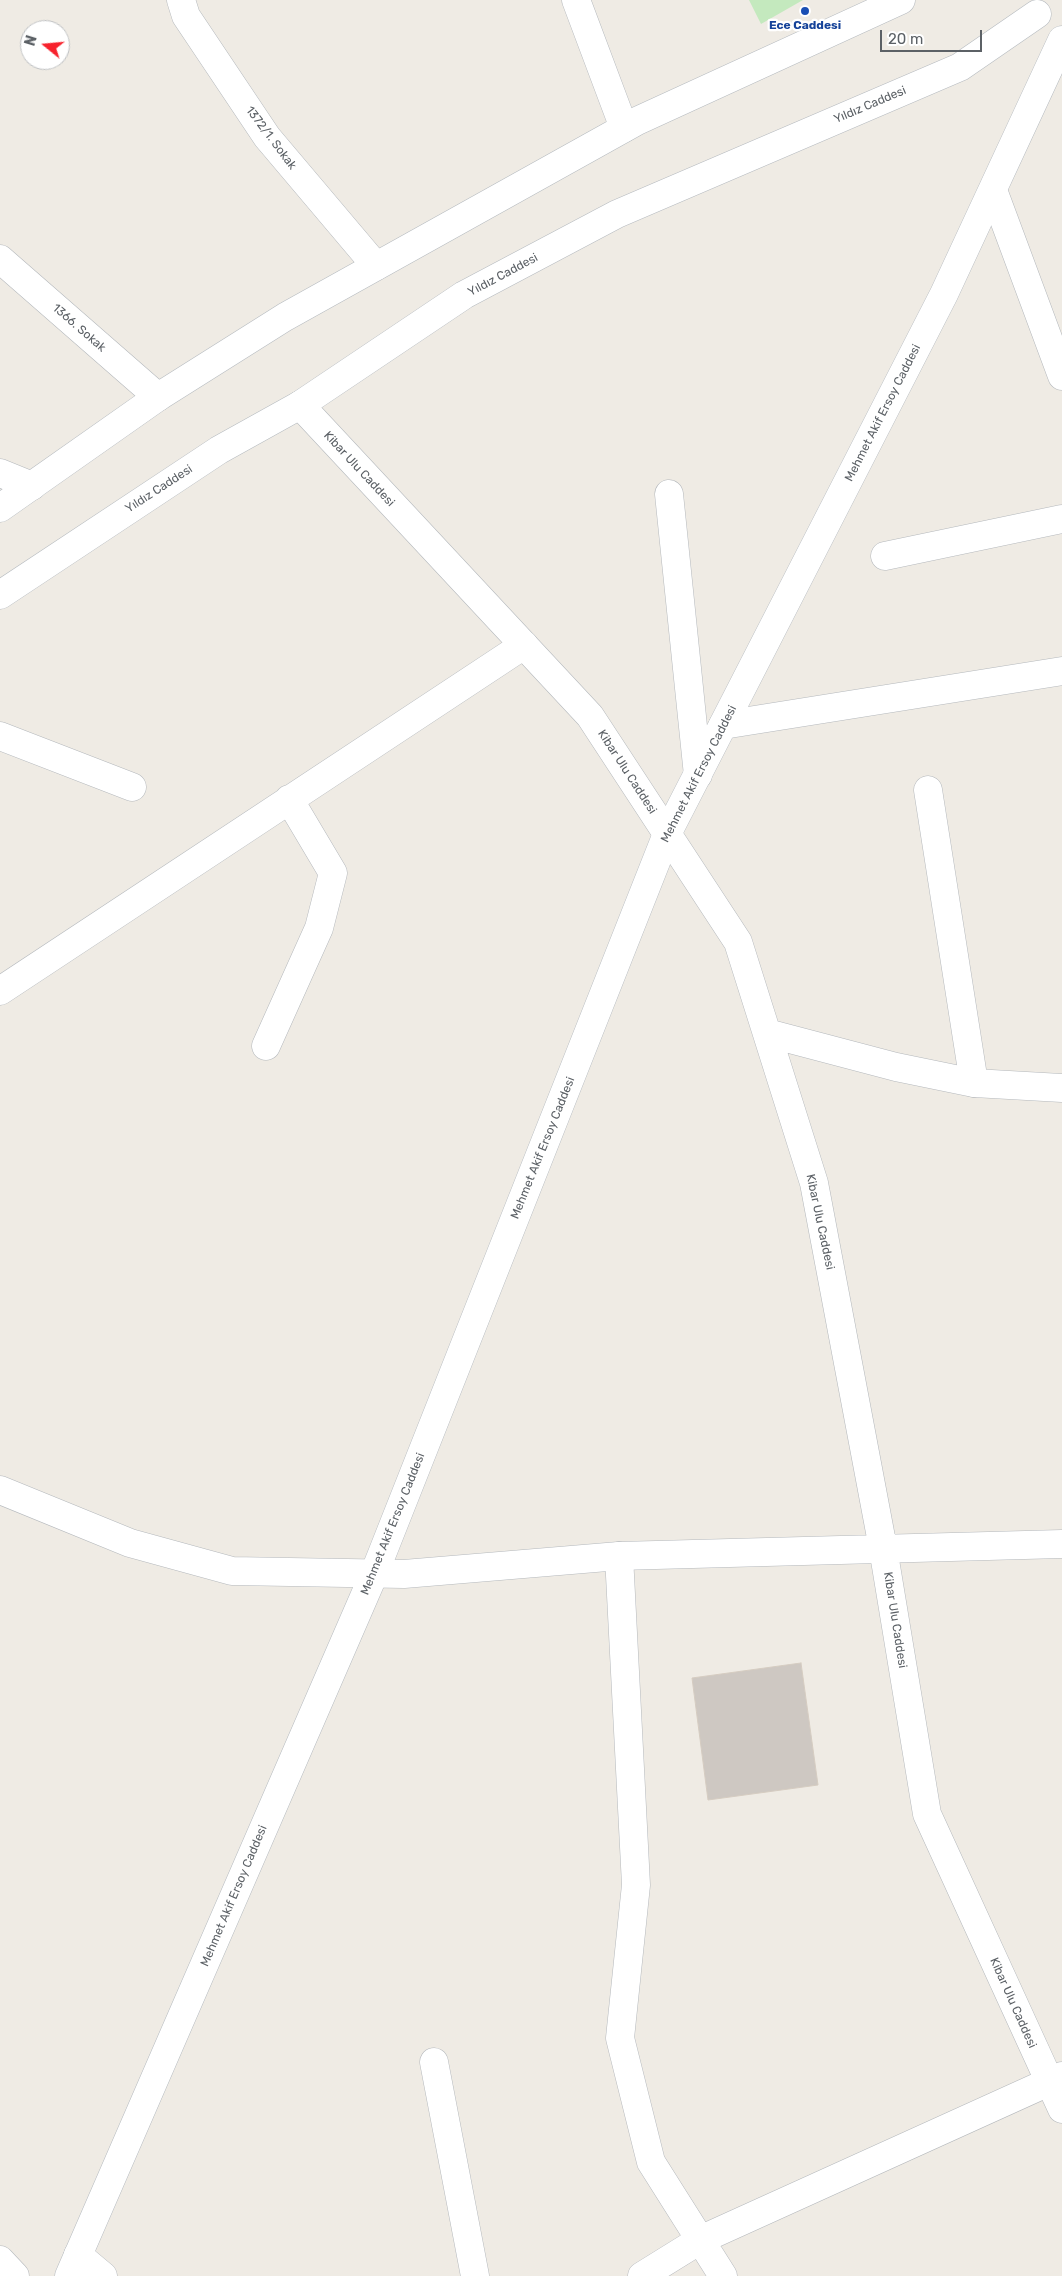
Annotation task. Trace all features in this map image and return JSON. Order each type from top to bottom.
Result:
[{"type":"street","name":"1372/1. Sokak","points":[[181,0],[186,16],[267,138],[376,266]]},
{"type":"street","points":[[576,0],[624,128]]},
{"type":"street","points":[[0,508],[158,397],[285,317],[624,128],[901,0]]},
{"type":"street","name":"Yıldız Caddesi","points":[[0,595],[219,450],[300,405],[464,295],[592,227],[617,214],[960,67],[1032,7],[1062,32]]},
{"type":"street","name":"Mehmet Akif Ersoy Caddesi","points":[[74,2266],[374,1574],[667,834],[944,294],[1062,40]]},
{"type":"street","points":[[993,190],[1062,376]]},
{"type":"street","name":"1366. Sokak","points":[[0,259],[158,397]]},
{"type":"street","name":"Kibar Ulu Caddesi","points":[[300,405],[590,716],[738,942],[814,1183],[883,1548],[927,1814],[1056,2079],[1062,2109]]},
{"type":"street","points":[[0,473],[32,486]]},
{"type":"street","points":[[669,494],[698,775]]},
{"type":"street","points":[[885,556],[1062,519]]},
{"type":"street","points":[[0,991],[524,645]]},
{"type":"street","points":[[723,725],[1062,671]]},
{"type":"street","points":[[0,736],[132,787]]},
{"type":"street","points":[[928,790],[974,1082]]},
{"type":"street","points":[[266,1046],[319,928],[333,873],[289,800]]},
{"type":"street","points":[[766,1033],[896,1067],[974,1082],[1062,1088]]},
{"type":"street","points":[[0,1490],[130,1543],[232,1572],[404,1574],[619,1556],[1062,1544]]},
{"type":"street","points":[[619,1556],[636,1885],[620,2038],[651,2162],[723,2276]]},
{"type":"street","points":[[434,2062],[475,2276]]},
{"type":"street","points":[[642,2276],[700,2240],[1056,2079]]},
{"type":"street","points":[[0,2260],[15,2276]]},
{"type":"street","points":[[74,2266],[103,2276]]},
{"type":"green space","points":[[749,0],[803,0],[761,24]]},
{"type":"building","points":[[801,1663],[818,1785],[708,1800],[692,1678]]},
{"type":"place","name":"Ece Caddesi","points":[[805,11]]}]
